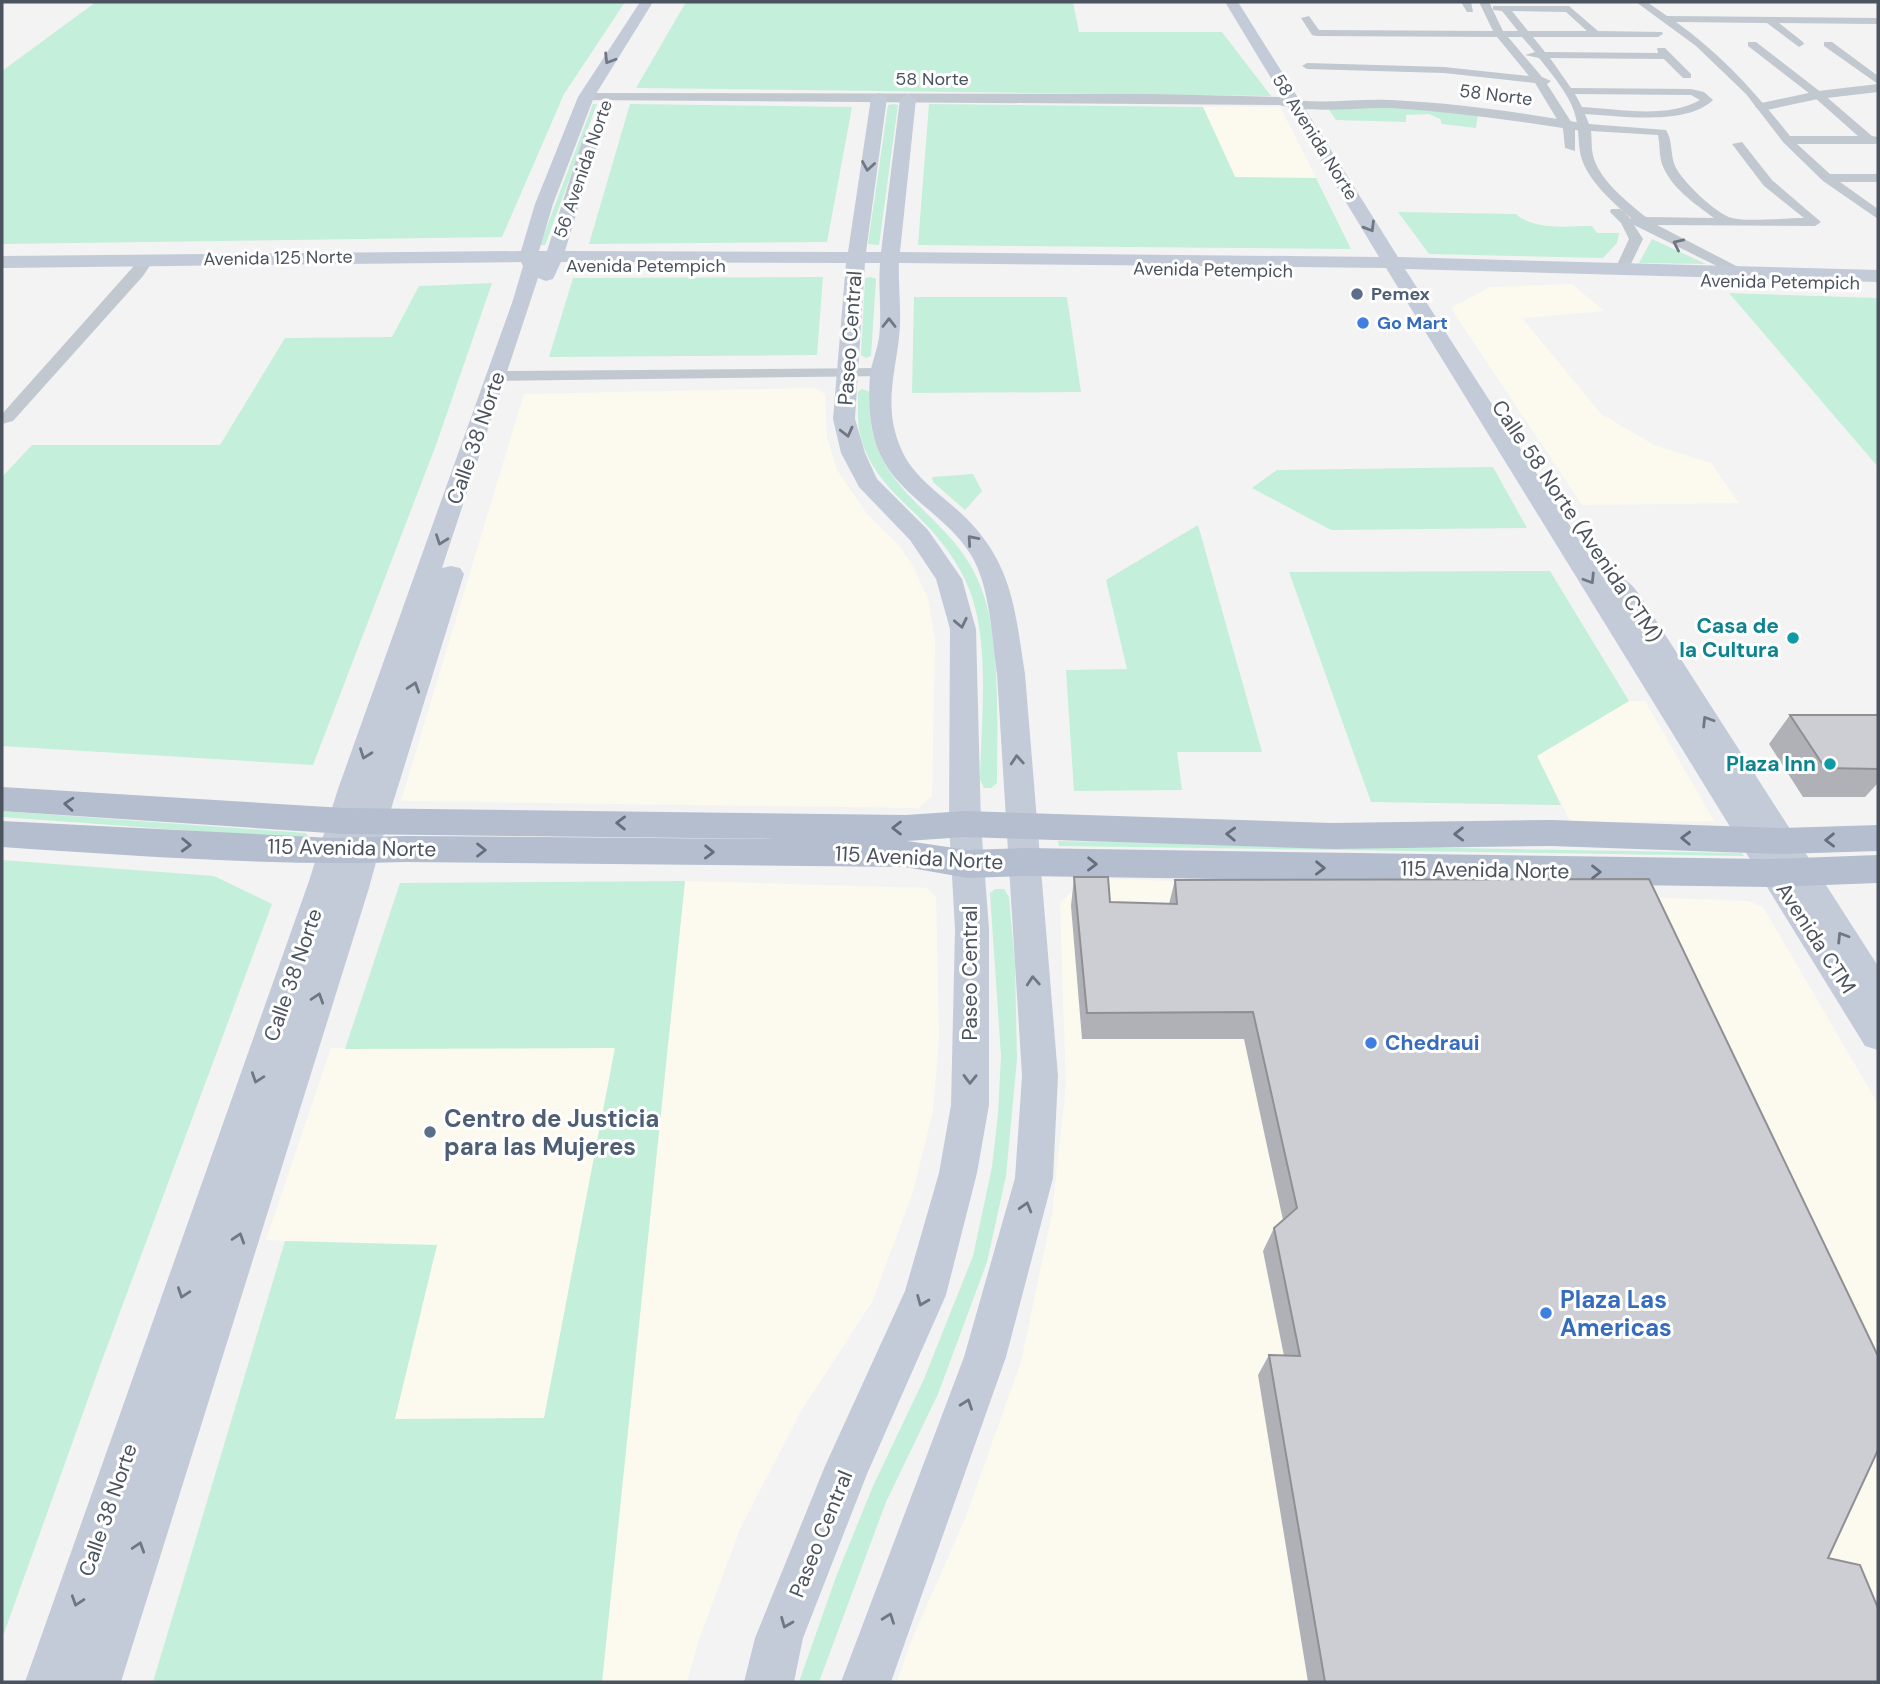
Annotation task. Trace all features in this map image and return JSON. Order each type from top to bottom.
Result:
[{"type":"main road","name":"56 Avenida Norte","points":[[427,256],[445,252],[518,250],[533,236],[586,97],[646,2]]},
{"type":"main road","name":"56 Avenida Norte","points":[[541,262],[608,96],[664,2]]},
{"type":"main road","name":"58 Avenida Norte","points":[[1233,2],[1404,268]]},
{"type":"main road","name":"58 Avenida Norte","points":[[1243,2],[1295,102]]},
{"type":"main road","name":"Paseo Central","points":[[768,1682],[779,1638],[848,1466],[925,1295],[958,1172],[970,1105],[972,929],[965,824],[963,629],[948,579],[919,535],[867,482],[853,453],[844,419],[855,262],[878,98]]},
{"type":"main road","name":"Paseo Central","points":[[866,1682],[985,1357],[1034,1178],[1040,1076],[1011,674],[1002,613],[990,567],[981,550],[957,523],[904,474],[891,453],[881,423],[881,373],[889,337],[890,262],[908,99]]},
{"type":"main road","name":"56 Avenida Norte","points":[[533,236],[541,262]]},
{"type":"main road","name":"Avenida 125 Norte","points":[[2,274],[427,256],[541,262]]},
{"type":"main road","name":"Avenida 125 Norte","points":[[2,262],[142,267],[541,262]]},
{"type":"main road","name":"Avenida Petempich","points":[[541,262],[890,262],[1622,269],[1878,276]]},
{"type":"main road","name":"Calle 38 Norte","points":[[96,1682],[353,836],[507,376],[541,262]]},
{"type":"main road","name":"Avenida Petempich","points":[[1404,268],[1878,285]]},
{"type":"main road","name":"Calle 58 Norte (Avenida CTM)","points":[[1404,268],[1648,628],[1778,856]]},
{"type":"main road","name":"115 Avenida Norte","points":[[2,799],[353,836],[905,854],[968,864],[1023,845]]},
{"type":"main road","name":"115 Avenida Norte","points":[[2,834],[118,842],[906,828],[965,824],[1023,845],[1778,856],[1878,869]]},
{"type":"main road","name":"Calle 38 Norte","points":[[50,1682],[325,881],[353,836]]},
{"type":"main road","name":"115 Avenida Norte","points":[[1778,856],[1878,838]]},
{"type":"main road","name":"Avenida CTM","points":[[1778,856],[1878,995]]},
{"type":"main road","name":"Avenida CTM","points":[[1778,856],[1878,1035]]},
{"type":"street","points":[[1641,2],[1700,44],[1750,92],[1787,140],[1827,178],[1878,215]]},
{"type":"street","points":[[1485,5],[1569,9],[1596,34]]},
{"type":"street","points":[[1485,5],[1500,30],[1548,92],[1562,121],[1569,128],[1572,155],[1580,171],[1601,199],[1626,221],[1636,239],[1622,269]]},
{"type":"street","points":[[1505,8],[1560,78],[1579,118],[1584,149],[1594,171],[1640,221],[1659,235],[1739,272]]},
{"type":"street","points":[[1856,8],[1877,22]]},
{"type":"street","points":[[1306,18],[1316,33],[1500,30],[1596,34],[1658,33]]},
{"type":"street","points":[[1667,19],[1877,22]]},
{"type":"street","points":[[1768,19],[1799,44]]},
{"type":"street","points":[[1330,26],[1500,30]]},
{"type":"street","points":[[1752,44],[1874,140]]},
{"type":"street","points":[[1828,44],[1878,80]]},
{"type":"street","points":[[1520,55],[1664,53],[1683,72],[1667,69]]},
{"type":"street","points":[[1307,66],[1444,70],[1538,80],[1560,78],[1691,92],[1700,94],[1707,100],[1696,106],[1667,111],[1579,118]]},
{"type":"street","points":[[1764,110],[1878,88]]},
{"type":"street","points":[[1821,98],[1878,94]]},
{"type":"street","name":"58 Norte","points":[[586,97],[1153,98],[1400,102],[1562,121],[1579,118]]},
{"type":"street","points":[[1579,118],[1662,132],[1665,137],[1663,150],[1669,170],[1678,181],[1727,221]]},
{"type":"street","points":[[1787,140],[1874,140]]},
{"type":"street","points":[[1626,221],[1815,222],[1769,184],[1747,150],[1738,144]]},
{"type":"street","points":[[1827,178],[1878,178]]},
{"type":"street","points":[[2,419],[7,418],[142,267]]},
{"type":"street","points":[[507,376],[881,373]]},
{"type":"shaded area","points":[[1203,107],[1280,107],[1316,178],[1236,177]]},
{"type":"shaded area","points":[[1572,284],[1604,311],[1522,318],[1601,414],[1654,445],[1711,463],[1739,503],[1582,505],[1451,308],[1490,287]]},
{"type":"shaded area","points":[[814,388],[825,394],[827,438],[837,470],[867,514],[898,544],[914,568],[928,599],[935,641],[932,796],[918,808],[401,801],[524,394]]},
{"type":"shaded area","points":[[1629,701],[1645,701],[1714,821],[1571,822],[1537,756]]},
{"type":"shaded area","name":"Plaza Las Americas","points":[[1085,878],[1748,901],[1763,907],[1878,1104],[1878,1682],[897,1682],[910,1644],[965,1519],[1021,1362],[1052,1215],[1066,1085],[1060,903]]},
{"type":"shaded area","points":[[685,881],[927,888],[936,898],[939,1038],[933,1111],[913,1192],[872,1302],[801,1411],[740,1529],[699,1639],[687,1682],[602,1682]]},
{"type":"shaded area","points":[[615,1047],[544,1418],[395,1419],[436,1245],[266,1240],[331,1048]]},
{"type":"green space","points":[[96,2],[625,2],[564,94],[502,237],[2,244],[2,71]]},
{"type":"green space","points":[[686,2],[1073,2],[1079,32],[1222,32],[1271,96],[636,88]]},
{"type":"green space","points":[[593,104],[597,104],[547,240],[545,245],[540,245]]},
{"type":"green space","points":[[630,104],[852,107],[827,242],[589,244]]},
{"type":"green space","points":[[929,104],[1203,107],[1235,177],[1316,178],[1351,249],[918,245]]},
{"type":"green space","points":[[888,105],[898,105],[879,245],[868,244]]},
{"type":"green space","points":[[1381,106],[1478,113],[1476,128],[1442,124],[1440,119],[1429,114],[1406,115],[1406,122],[1336,120],[1327,107]]},
{"type":"green space","points":[[1398,212],[1516,214],[1542,225],[1592,226],[1597,233],[1619,233],[1617,243],[1603,258],[1429,254]]},
{"type":"green space","points":[[1652,239],[1706,264],[1639,263]]},
{"type":"green space","points":[[823,277],[817,355],[549,357],[573,278]]},
{"type":"green space","points":[[865,278],[876,279],[871,356],[866,358],[861,355]]},
{"type":"green space","points":[[492,283],[436,445],[313,765],[2,746],[2,477],[32,445],[220,445],[285,338],[392,337],[419,286]]},
{"type":"green space","points":[[1729,293],[1878,298],[1878,467]]},
{"type":"green space","points":[[914,297],[1067,297],[1081,392],[912,393]]},
{"type":"green space","points":[[862,389],[870,392],[871,427],[880,455],[895,479],[952,540],[970,564],[983,593],[993,637],[997,687],[997,783],[991,788],[984,788],[980,779],[983,710],[981,638],[971,594],[944,545],[889,487],[865,450],[858,413],[858,392]]},
{"type":"green space","points":[[1493,467],[1527,528],[1331,530],[1252,488],[1277,470]]},
{"type":"green space","points":[[973,474],[982,491],[965,510],[933,482],[932,477]]},
{"type":"green space","points":[[1198,525],[1262,752],[1177,752],[1182,790],[1074,791],[1066,670],[1127,669],[1106,580]]},
{"type":"green space","points":[[1550,571],[1629,701],[1537,756],[1561,805],[1371,802],[1289,572]]},
{"type":"green space","points":[[2,811],[306,833],[308,836],[303,839],[2,817]]},
{"type":"green space","points":[[1058,841],[1742,853],[1744,856],[1059,846]]},
{"type":"green space","points":[[2,860],[214,876],[272,904],[98,1371],[2,1639]]},
{"type":"green space","points":[[685,881],[602,1682],[153,1682],[285,1241],[437,1245],[395,1419],[544,1418],[615,1048],[345,1049],[400,883]]},
{"type":"green space","points":[[995,889],[1004,889],[1009,897],[1015,963],[1017,1059],[1006,1176],[987,1262],[938,1394],[886,1502],[819,1682],[799,1682],[836,1577],[873,1486],[924,1379],[973,1256],[992,1167],[998,1114],[1001,1056],[990,893]]},
{"type":"building","points":[[1790,715],[1878,715],[1878,769],[1825,768]]},
{"type":"building","name":"Plaza Las Americas","points":[[1074,877],[1108,877],[1110,902],[1177,904],[1175,880],[1649,879],[1878,1356],[1878,1450],[1828,1558],[1860,1565],[1878,1608],[1878,1682],[1325,1682],[1269,1355],[1300,1356],[1274,1228],[1297,1208],[1253,1012],[1087,1013]]},
{"type":"place","name":"Pemex","points":[[1357,294]]},
{"type":"place","name":"Go Mart","points":[[1363,323]]},
{"type":"place","name":"Casa de la Cultura","points":[[1793,638]]},
{"type":"place","name":"Plaza Inn","points":[[1830,764]]},
{"type":"place","name":"Chedraui","points":[[1371,1043]]},
{"type":"place","name":"Centro de Justicia para las Mujeres","points":[[430,1132]]},
{"type":"place","name":"Plaza Las Americas","points":[[1546,1313]]}]
